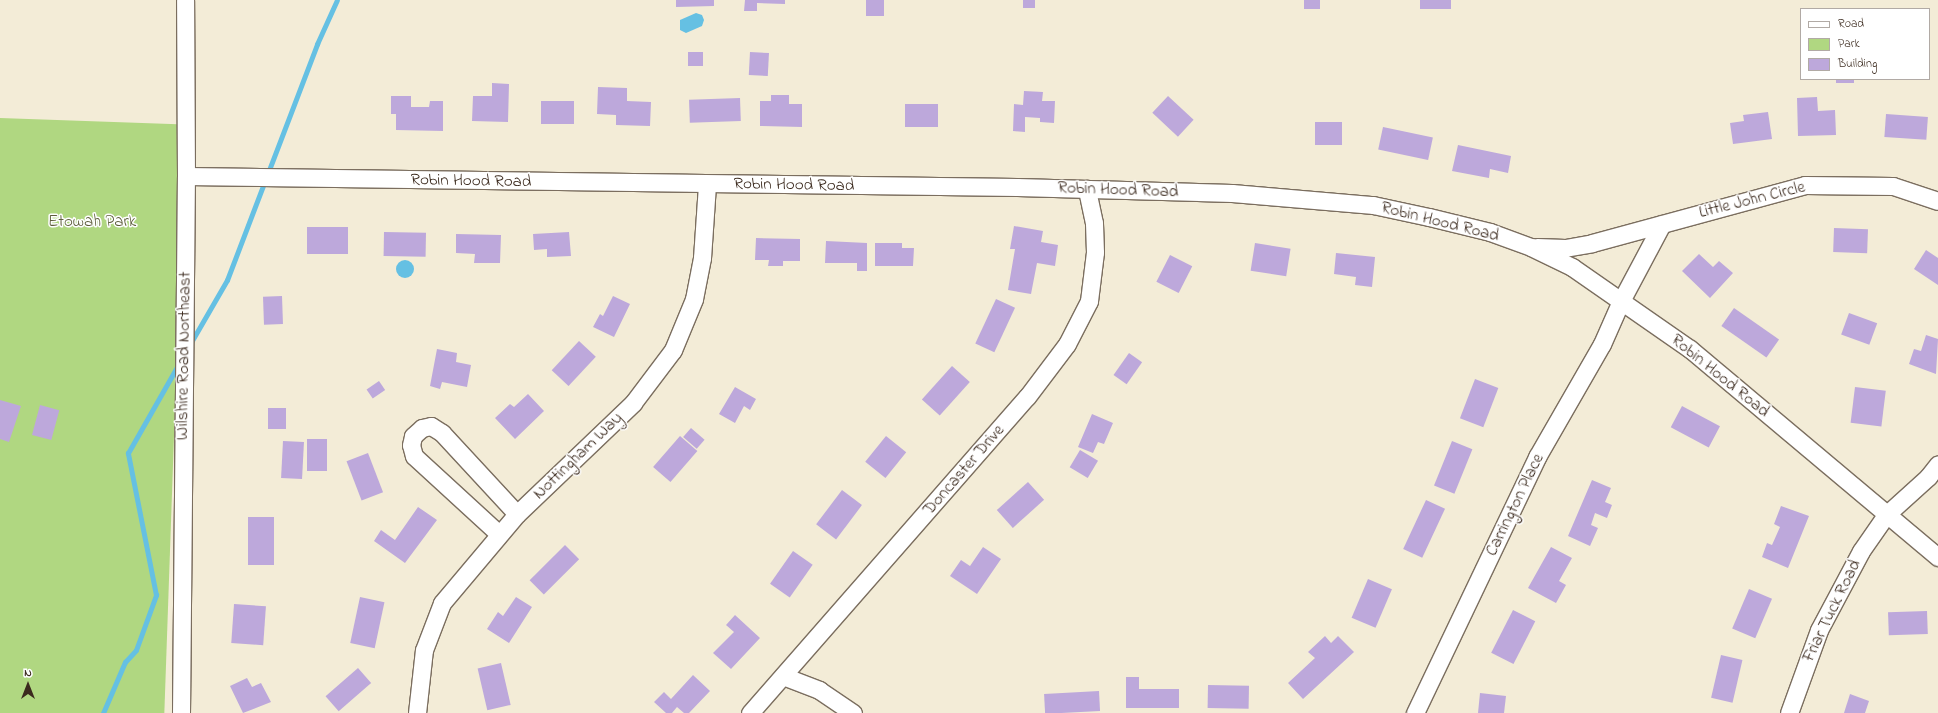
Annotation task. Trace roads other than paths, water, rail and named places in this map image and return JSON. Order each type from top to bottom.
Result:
[{"type":"street","name":"Wilshire Road Northeast","points":[[181,713],[186,176],[185,0]]},
{"type":"street","name":"Robin Hood Road","points":[[186,176],[1087,189],[1240,194],[1373,205],[1490,232],[1531,247],[1572,267],[1690,349],[1938,558]]},
{"type":"street","name":"Nottingham Way","points":[[417,713],[424,650],[442,603],[517,514],[633,403],[673,350],[694,300],[703,245],[707,184]]},
{"type":"street","name":"Little John Circle","points":[[1531,247],[1565,248],[1662,224],[1805,185],[1893,186],[1938,201]]},
{"type":"street","name":"Doncaster Drive","points":[[750,713],[1027,397],[1077,327],[1089,301],[1095,252],[1094,223],[1087,189]]},
{"type":"street","points":[[1621,301],[1662,224]]},
{"type":"street","name":"Carrington Place","points":[[1415,713],[1538,457],[1602,344],[1621,301]]},
{"type":"street","points":[[499,534],[423,466],[414,456],[411,445],[413,436],[422,428],[431,426],[442,433],[517,514]]},
{"type":"street","points":[[1886,515],[1928,477],[1938,464]]},
{"type":"street","name":"Friar Tuck Road","points":[[1789,713],[1819,630],[1861,551],[1886,515]]},
{"type":"street","points":[[784,676],[819,690],[853,713]]},
{"type":"water","points":[[696,13],[702,15],[704,20],[702,26],[686,33],[680,30],[680,20]]},
{"type":"water","points":[[405,260],[411,263],[414,269],[411,275],[405,278],[399,275],[396,269],[399,263]]},
{"type":"waterway","points":[[190,344],[227,280],[317,44],[337,0]]},
{"type":"waterway","points":[[103,713],[125,662],[136,650],[156,595],[128,453],[178,365]]},
{"type":"park label","name":"Etowah Park","points":[[92,222]]}]
